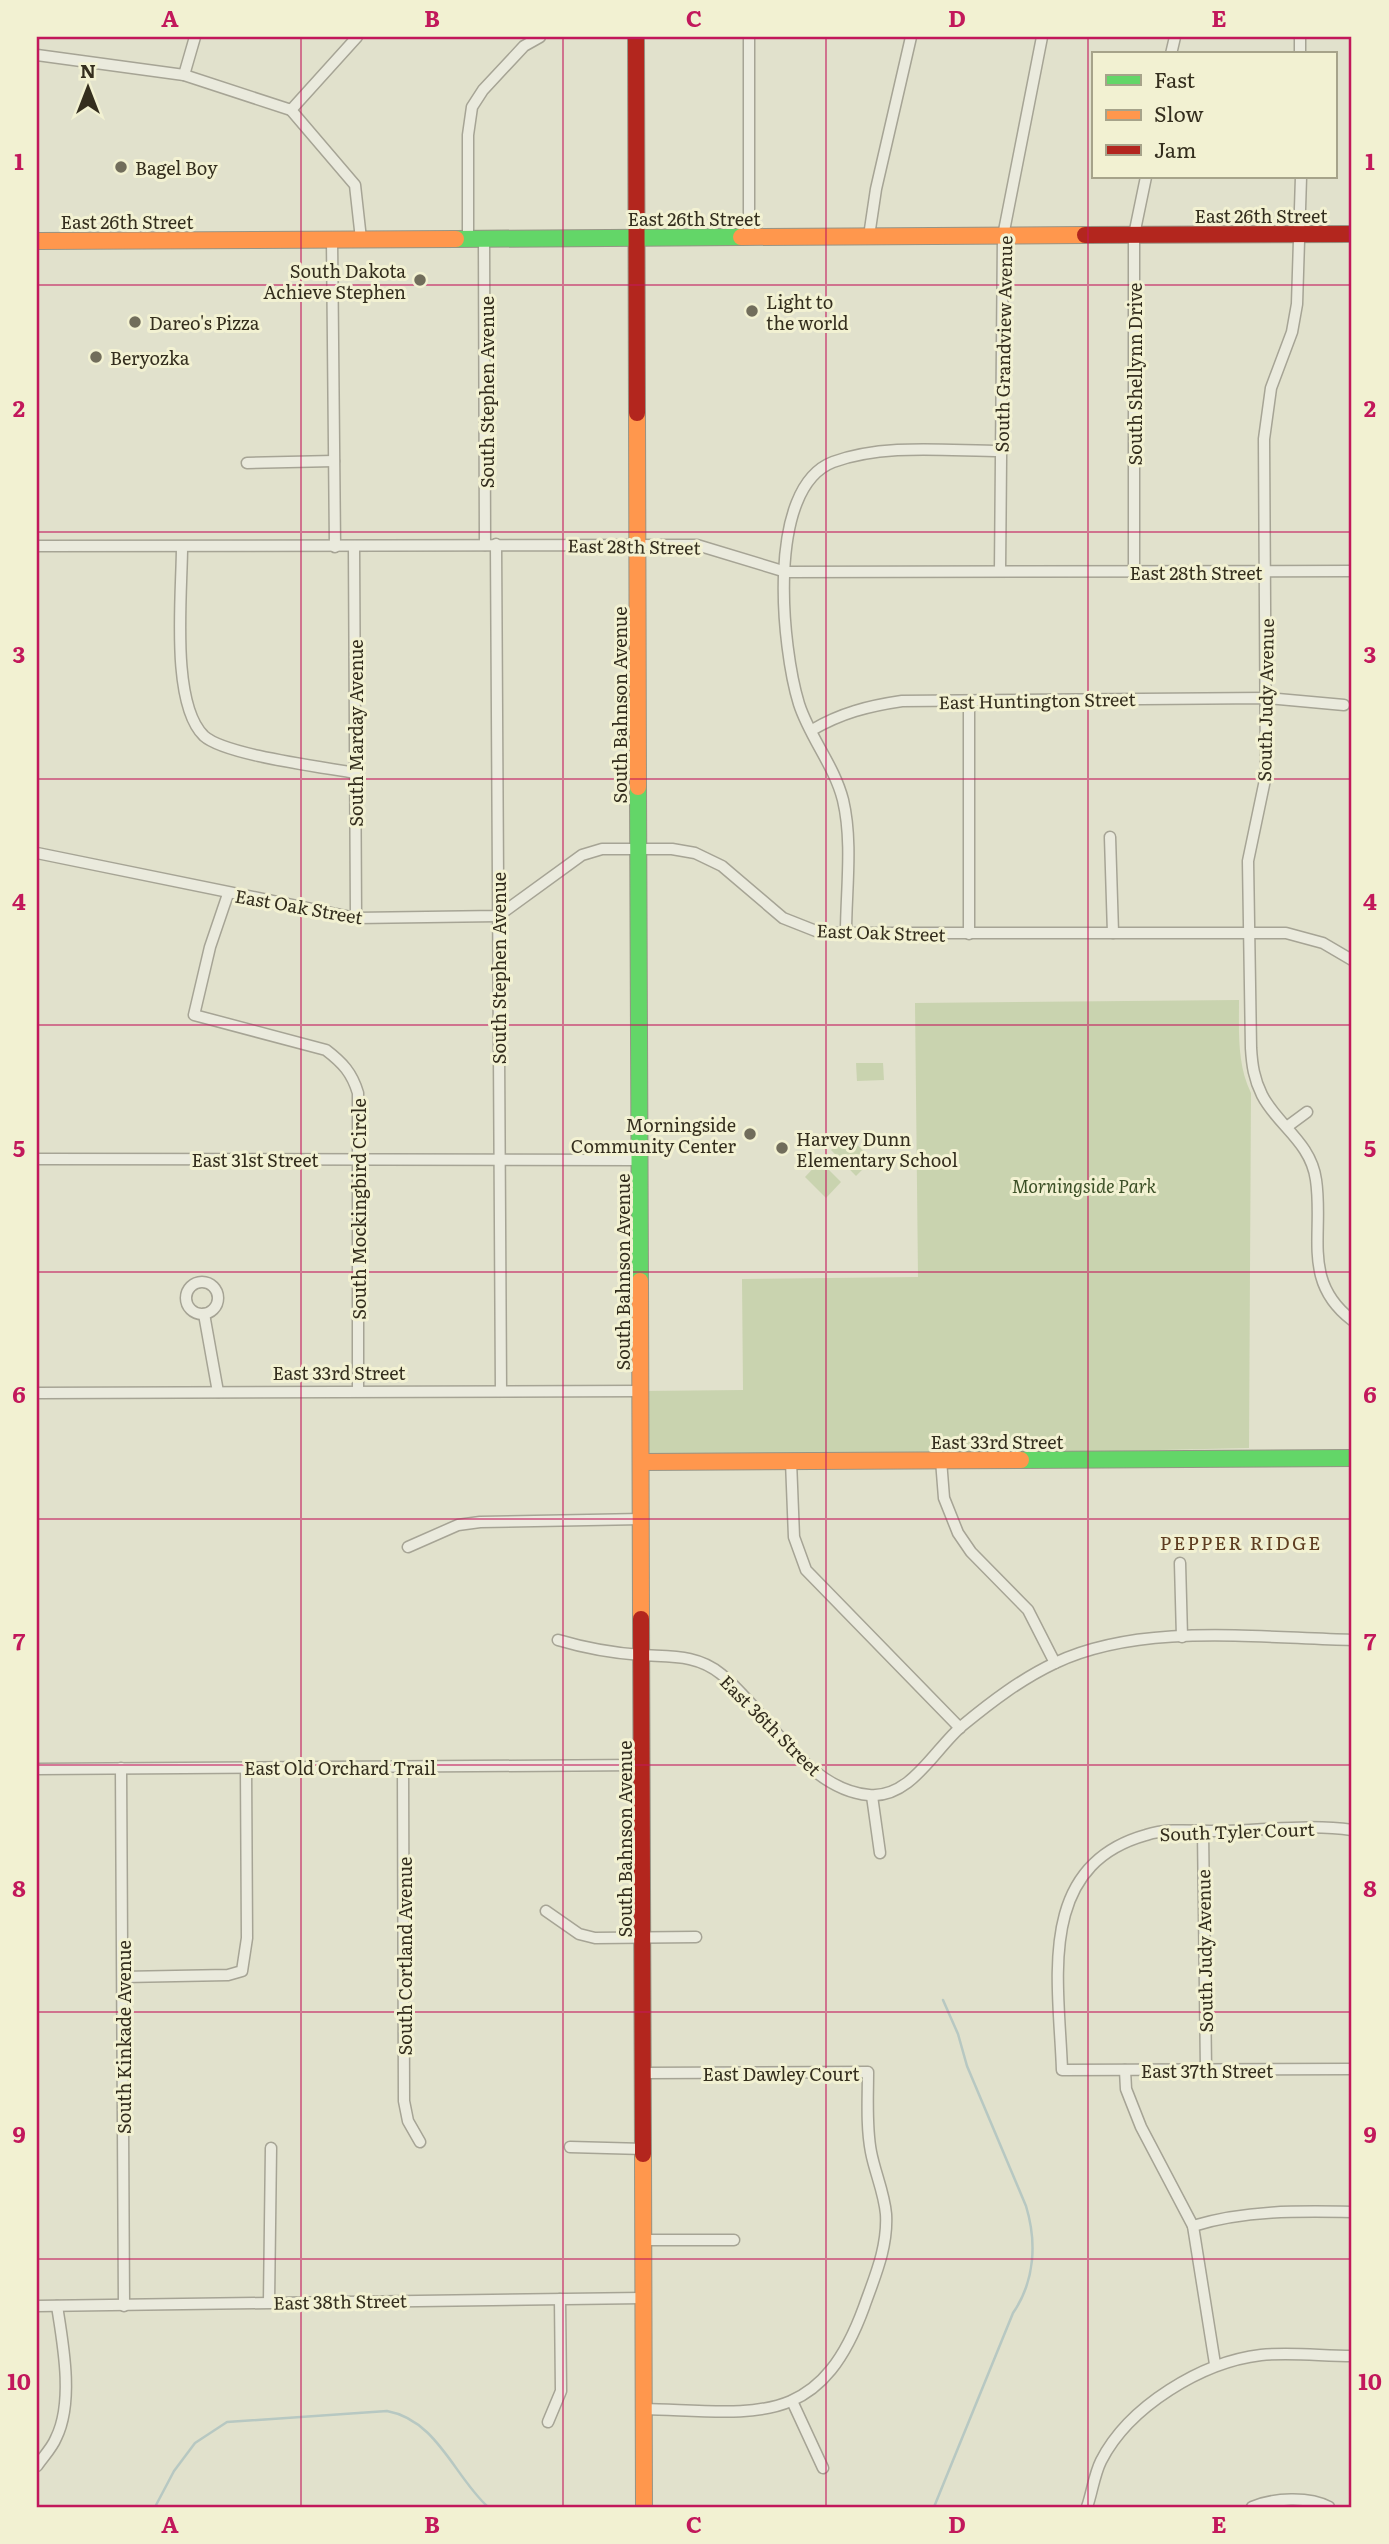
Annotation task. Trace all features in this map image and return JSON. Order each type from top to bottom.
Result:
[{"type":"street","points":[[184,75],[195,37]]},
{"type":"street","points":[[291,110],[357,37]]},
{"type":"street","name":"South Stephen Avenue","points":[[501,1391],[498,916],[491,545],[476,238],[468,135],[472,107],[483,90],[516,55],[540,37]]},
{"type":"street","name":"South Bahnson Avenue","points":[[636,37],[644,2507]]},
{"type":"street","points":[[749,37],[749,237]]},
{"type":"street","points":[[869,236],[876,189],[911,37]]},
{"type":"street","name":"South Grandview Avenue","points":[[1000,571],[1003,236],[1042,37]]},
{"type":"street","points":[[37,55],[184,75],[291,110],[355,185],[361,239]]},
{"type":"street","name":"South Shellynn Drive","points":[[1134,572],[1134,235],[1146,178]]},
{"type":"street","name":"South Judy Avenue","points":[[1301,178],[1297,304],[1292,332],[1272,388],[1264,439],[1268,698],[1266,775],[1253,824],[1248,861],[1253,1075],[1263,1098],[1288,1126],[1310,1157],[1317,1180],[1318,1264],[1322,1283],[1336,1307],[1352,1320]]},
{"type":"street","name":"East 26th Street","points":[[37,240],[1352,234]]},
{"type":"street","points":[[332,239],[335,547]]},
{"type":"street","points":[[846,933],[844,804],[830,762],[800,708],[788,653],[786,536],[793,507],[807,482],[831,463],[872,452],[1002,451]]},
{"type":"street","points":[[247,463],[334,461]]},
{"type":"street","name":"East 28th Street","points":[[37,546],[697,545],[786,572],[1352,571]]},
{"type":"street","points":[[182,547],[182,678],[185,702],[205,736],[226,748],[355,773]]},
{"type":"street","name":"South Marday Avenue","points":[[354,547],[356,918]]},
{"type":"street","name":"East Huntington Street","points":[[812,730],[837,716],[870,706],[902,701],[1268,698],[1344,705]]},
{"type":"street","points":[[969,701],[970,934]]},
{"type":"street","points":[[1110,837],[1113,933]]},
{"type":"street","name":"East Oak Street","points":[[37,853],[356,918],[498,916],[582,855],[602,849],[672,849],[709,858],[722,866],[772,910],[796,926],[821,933],[1304,935],[1352,960]]},
{"type":"street","name":"South Mockingbird Circle","points":[[228,894],[209,947],[194,1015],[327,1050],[343,1063],[354,1077],[358,1093],[358,1391]]},
{"type":"street","points":[[1288,1126],[1307,1112]]},
{"type":"street","name":"East 31st Street","points":[[37,1159],[641,1160]]},
{"type":"street","points":[[204,1314],[218,1392]]},
{"type":"street","name":"East 33rd Street","points":[[37,1393],[641,1391]]},
{"type":"street","name":"East 33rd Street","points":[[642,1462],[1352,1458]]},
{"type":"street","points":[[940,1460],[944,1498],[958,1533],[971,1552],[1028,1610],[1055,1663]]},
{"type":"street","points":[[791,1461],[794,1537],[806,1570],[960,1728]]},
{"type":"street","points":[[408,1548],[458,1525],[480,1522],[642,1519]]},
{"type":"street","points":[[1180,1563],[1182,1637]]},
{"type":"street","points":[[880,1853],[872,1796],[887,1794],[912,1779],[960,1728],[1004,1693],[1055,1663],[1108,1644],[1182,1637],[1352,1640]]},
{"type":"street","name":"East 36th Street","points":[[558,1640],[586,1648],[642,1656],[684,1657],[720,1673],[817,1773],[840,1789],[872,1796]]},
{"type":"street","name":"East Old Orchard Trail","points":[[37,1769],[642,1765]]},
{"type":"street","name":"South Cortland Avenue","points":[[403,1767],[404,2101],[408,2121],[420,2142]]},
{"type":"street","name":"South Kinkade Avenue","points":[[121,1768],[124,2306]]},
{"type":"street","points":[[123,1977],[228,1975],[242,1971],[247,1938],[246,1768]]},
{"type":"street","name":"South Tyler Court","points":[[1062,2070],[1058,1950],[1060,1925],[1069,1898],[1083,1876],[1102,1856],[1125,1842],[1148,1834],[1352,1830]]},
{"type":"street","name":"South Judy Avenue","points":[[1203,1832],[1206,2070]]},
{"type":"street","points":[[545,1911],[579,1934],[612,1939],[696,1937]]},
{"type":"street","name":"East 37th Street","points":[[1062,2070],[1352,2069]]},
{"type":"street","points":[[1125,2070],[1126,2089],[1141,2127],[1193,2225],[1215,2364]]},
{"type":"street","name":"East Dawley Court","points":[[644,2073],[868,2072],[871,2152],[883,2190],[886,2216],[886,2240],[881,2260],[853,2338],[827,2378],[792,2401],[742,2412],[644,2409]]},
{"type":"street","points":[[570,2147],[644,2149]]},
{"type":"street","points":[[269,2302],[271,2148]]},
{"type":"street","points":[[1193,2225],[1224,2216],[1258,2212],[1352,2212]]},
{"type":"street","points":[[644,2240],[734,2240]]},
{"type":"street","name":"East 38th Street","points":[[37,2306],[643,2298]]},
{"type":"street","points":[[548,2422],[561,2391],[560,2299]]},
{"type":"street","points":[[37,2466],[56,2439],[61,2424],[66,2360],[57,2306]]},
{"type":"street","points":[[1087,2507],[1101,2461],[1125,2428],[1168,2391],[1215,2364],[1263,2355],[1352,2356]]},
{"type":"street","points":[[792,2401],[823,2468]]},
{"type":"street","points":[[1252,2507],[1280,2501],[1322,2503],[1329,2507]]},
{"type":"green space","name":"Morningside Park","points":[[1239,1000],[1241,1060],[1251,1093],[1249,1448],[642,1462],[641,1391],[743,1390],[742,1279],[918,1277],[915,1003]]},
{"type":"green space","points":[[856,1063],[883,1063],[884,1080],[857,1081]]},
{"type":"green space","points":[[847,1134],[872,1160],[856,1176],[831,1150]]},
{"type":"green space","points":[[820,1161],[841,1182],[826,1198],[805,1177]]},
{"type":"waterway","points":[[934,2507],[1013,2313],[1026,2288],[1033,2247],[1026,2206],[967,2066],[958,2034],[943,2000]]},
{"type":"waterway","points":[[155,2507],[174,2471],[195,2443],[227,2422],[387,2411],[404,2416],[432,2437],[488,2507]]},
{"type":"traffic: fast","points":[[456,239],[741,237]]},
{"type":"traffic: fast","points":[[638,787],[640,1281]]},
{"type":"traffic: fast","points":[[1021,1460],[1352,1458]]},
{"type":"traffic: slow","points":[[741,237],[1085,235]]},
{"type":"traffic: slow","points":[[37,241],[456,239]]},
{"type":"traffic: slow","points":[[637,413],[638,787]]},
{"type":"traffic: slow","points":[[640,1281],[641,1619]]},
{"type":"traffic: slow","points":[[642,1462],[1021,1460]]},
{"type":"traffic: slow","points":[[643,2154],[644,2507]]},
{"type":"traffic: jam","points":[[636,37],[637,413]]},
{"type":"traffic: jam","points":[[1085,235],[1352,234]]},
{"type":"traffic: jam","points":[[641,1619],[643,2154]]},
{"type":"place","name":"Bagel Boy","points":[[121,167]]},
{"type":"place","name":"South Dakota Achieve Stephen","points":[[420,280]]},
{"type":"place","name":"Light to the world","points":[[752,311]]},
{"type":"place","name":"Dareo's Pizza","points":[[135,322]]},
{"type":"place","name":"Beryozka","points":[[96,357]]},
{"type":"place","name":"Morningside Community Center","points":[[750,1134]]},
{"type":"place","name":"Harvey Dunn Elementary School","points":[[782,1148]]},
{"type":"district","name":"PEPPER RIDGE","points":[[1241,1542]]}]
